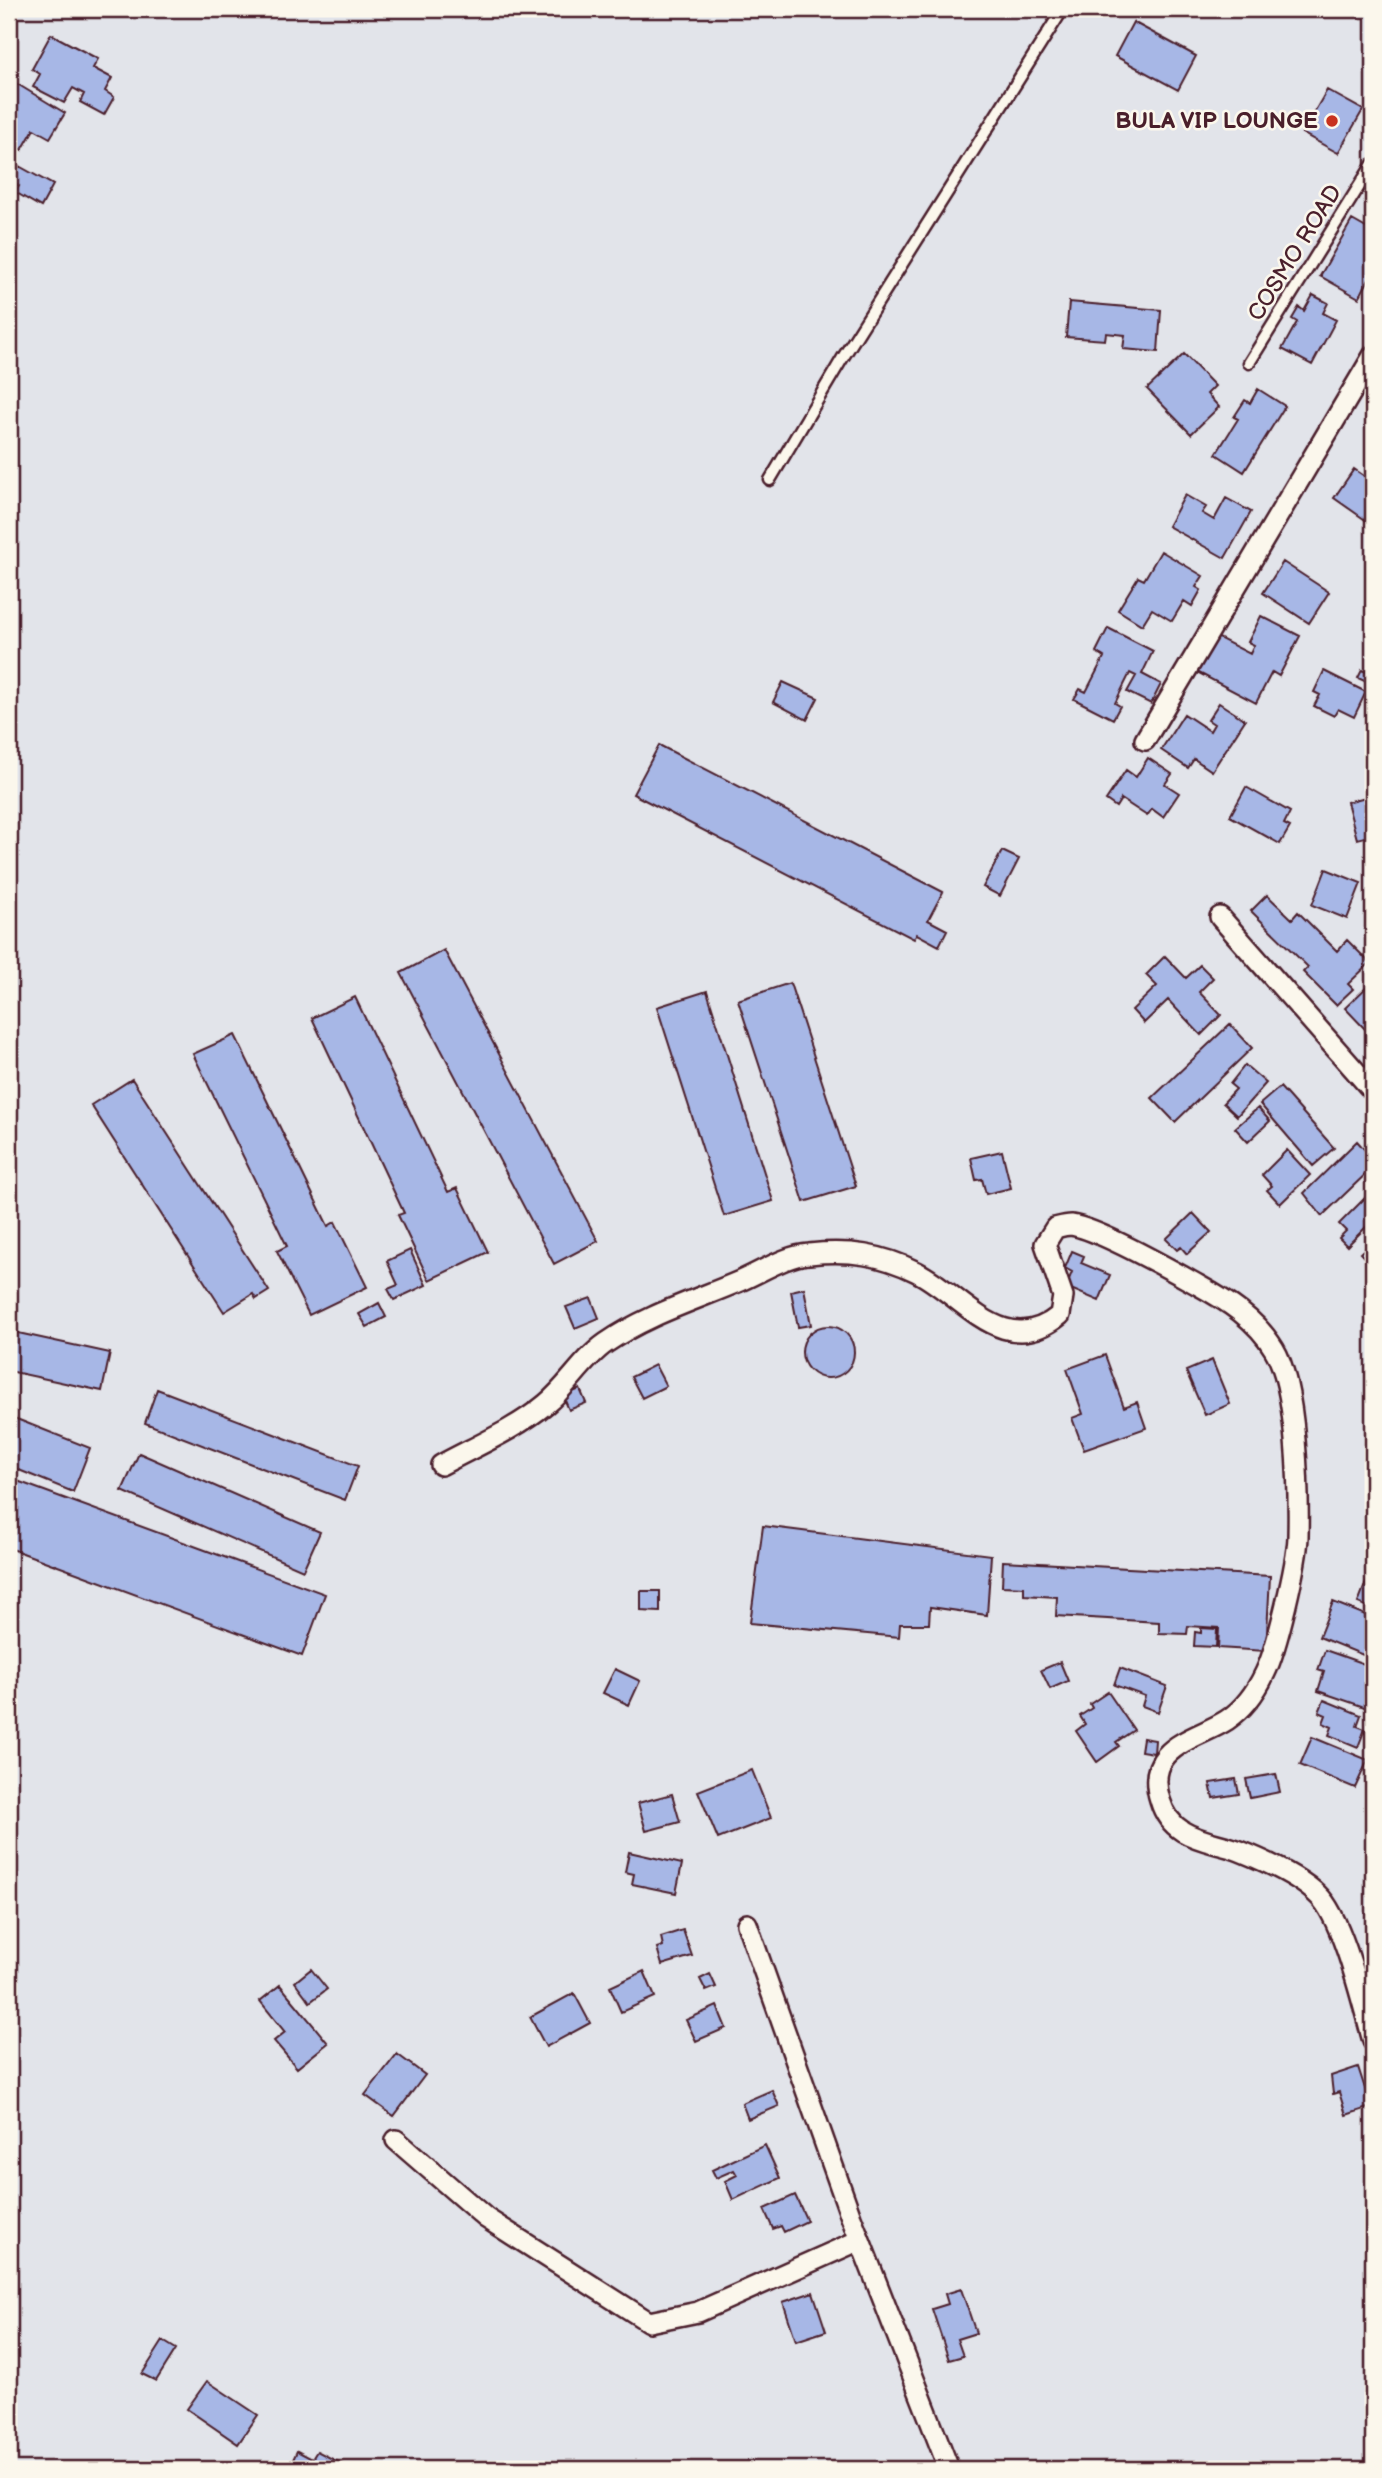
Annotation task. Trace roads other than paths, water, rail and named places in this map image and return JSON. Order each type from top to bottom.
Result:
[{"type":"street","points":[[1145,740],[1373,356]]},
{"type":"street","points":[[1220,917],[1373,1091]]},
{"type":"street","points":[[441,1465],[521,1421],[547,1403],[604,1344],[637,1324],[803,1254],[846,1250],[888,1260],[919,1273],[986,1322],[1016,1331],[1044,1328],[1060,1315],[1063,1296],[1045,1244],[1055,1228],[1070,1225],[1106,1239],[1229,1302],[1252,1321],[1275,1350],[1289,1395],[1298,1539],[1267,1670],[1250,1700],[1226,1720],[1171,1748],[1159,1771],[1159,1800],[1171,1821],[1195,1840],[1239,1851],[1295,1878],[1319,1895],[1334,1917],[1373,2041]]},
{"type":"street","points":[[747,1924],[860,2240],[949,2469]]},
{"type":"street","points":[[396,2140],[486,2218],[649,2322],[698,2312],[860,2240]]},
{"type":"lane","points":[[770,480],[849,348],[1063,9]]},
{"type":"lane","name":"COSMO ROAD","points":[[1249,363],[1373,164]]},
{"type":"place","name":"BULA VIP LOUNGE","points":[[1332,121]]}]
